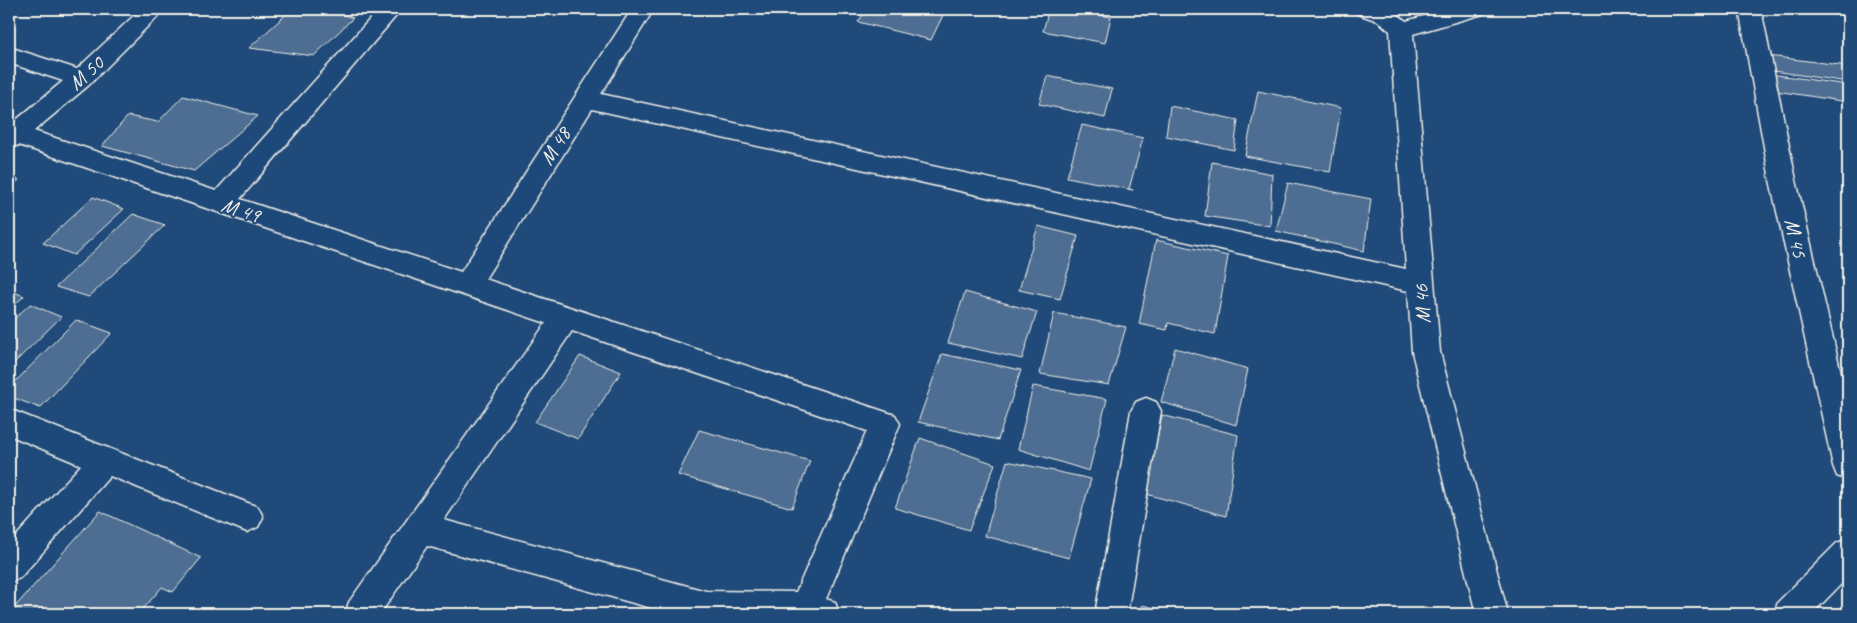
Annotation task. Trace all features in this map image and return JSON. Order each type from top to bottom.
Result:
[{"type":"street","name":"M 50","points":[[12,136],[81,79],[154,9]]},
{"type":"street","points":[[221,204],[391,9]]},
{"type":"street","name":"M 48","points":[[468,284],[643,9]]},
{"type":"street","points":[[1375,10],[1394,20],[1401,30],[1475,9]]},
{"type":"street","name":"M 45","points":[[1750,9],[1783,180],[1848,466]]},
{"type":"street","name":"M 46","points":[[1401,30],[1426,352],[1492,614]]},
{"type":"street","points":[[9,55],[81,79]]},
{"type":"street","points":[[585,99],[1421,283]]},
{"type":"street","name":"M 49","points":[[12,136],[468,284],[885,424],[814,611]]},
{"type":"street","points":[[361,614],[566,317]]},
{"type":"street","points":[[1110,614],[1146,411]]},
{"type":"street","points":[[9,422],[247,517]]},
{"type":"street","points":[[9,567],[105,460]]},
{"type":"street","points":[[420,529],[706,607],[814,611]]},
{"type":"street","points":[[1790,614],[1848,554]]},
{"type":"building","points":[[292,9],[327,9],[353,18],[314,56],[249,48]]},
{"type":"building","points":[[867,9],[925,9],[944,13],[931,40],[858,22]]},
{"type":"building","points":[[1049,9],[1066,9],[1111,17],[1105,43],[1043,31]]},
{"type":"building","points":[[1768,56],[1848,66],[1848,82],[1773,71]]},
{"type":"building","points":[[1770,74],[1848,85],[1848,102],[1776,91]]},
{"type":"building","points":[[1047,76],[1112,89],[1105,118],[1039,104]]},
{"type":"building","points":[[1258,91],[1341,108],[1330,172],[1245,156]]},
{"type":"building","points":[[183,96],[258,116],[194,171],[102,146],[128,116],[158,122]]},
{"type":"building","points":[[1170,106],[1238,120],[1234,150],[1166,136]]},
{"type":"building","points":[[1082,125],[1143,138],[1129,189],[1133,190],[1067,177]]},
{"type":"building","points":[[1212,162],[1272,174],[1270,226],[1205,216]]},
{"type":"building","points":[[9,176],[19,180],[9,190]]},
{"type":"building","points":[[1288,183],[1371,199],[1364,251],[1276,231]]},
{"type":"building","points":[[93,197],[124,209],[74,255],[43,243]]},
{"type":"building","points":[[133,214],[165,225],[89,297],[56,287]]},
{"type":"building","points":[[1038,226],[1078,236],[1060,299],[1019,290]]},
{"type":"building","points":[[1156,240],[1228,256],[1215,334],[1168,323],[1167,330],[1139,324]]},
{"type":"building","points":[[9,290],[24,296],[9,310]]},
{"type":"building","points":[[965,292],[1037,312],[1022,359],[948,343]]},
{"type":"building","points":[[30,304],[61,317],[9,368],[9,320],[13,320]]},
{"type":"building","points":[[1054,313],[1126,327],[1109,385],[1040,374]]},
{"type":"building","points":[[76,320],[112,333],[40,408],[9,396],[9,388]]},
{"type":"building","points":[[1175,348],[1248,369],[1236,425],[1161,402]]},
{"type":"building","points":[[942,354],[1021,370],[998,440],[918,422]]},
{"type":"building","points":[[580,356],[621,372],[578,439],[535,422]]},
{"type":"building","points":[[1033,386],[1107,399],[1089,471],[1018,449]]},
{"type":"building","points":[[1162,415],[1238,435],[1226,516],[1146,494]]},
{"type":"building","points":[[699,430],[810,461],[792,508],[678,475]]},
{"type":"building","points":[[920,438],[995,464],[969,530],[895,508]]},
{"type":"building","points":[[1007,461],[1091,479],[1069,558],[985,536]]},
{"type":"building","points":[[100,511],[201,558],[173,592],[162,587],[139,614],[23,614],[13,609]]},
{"type":"building","points":[[1142,605],[1179,614],[1141,614]]}]
